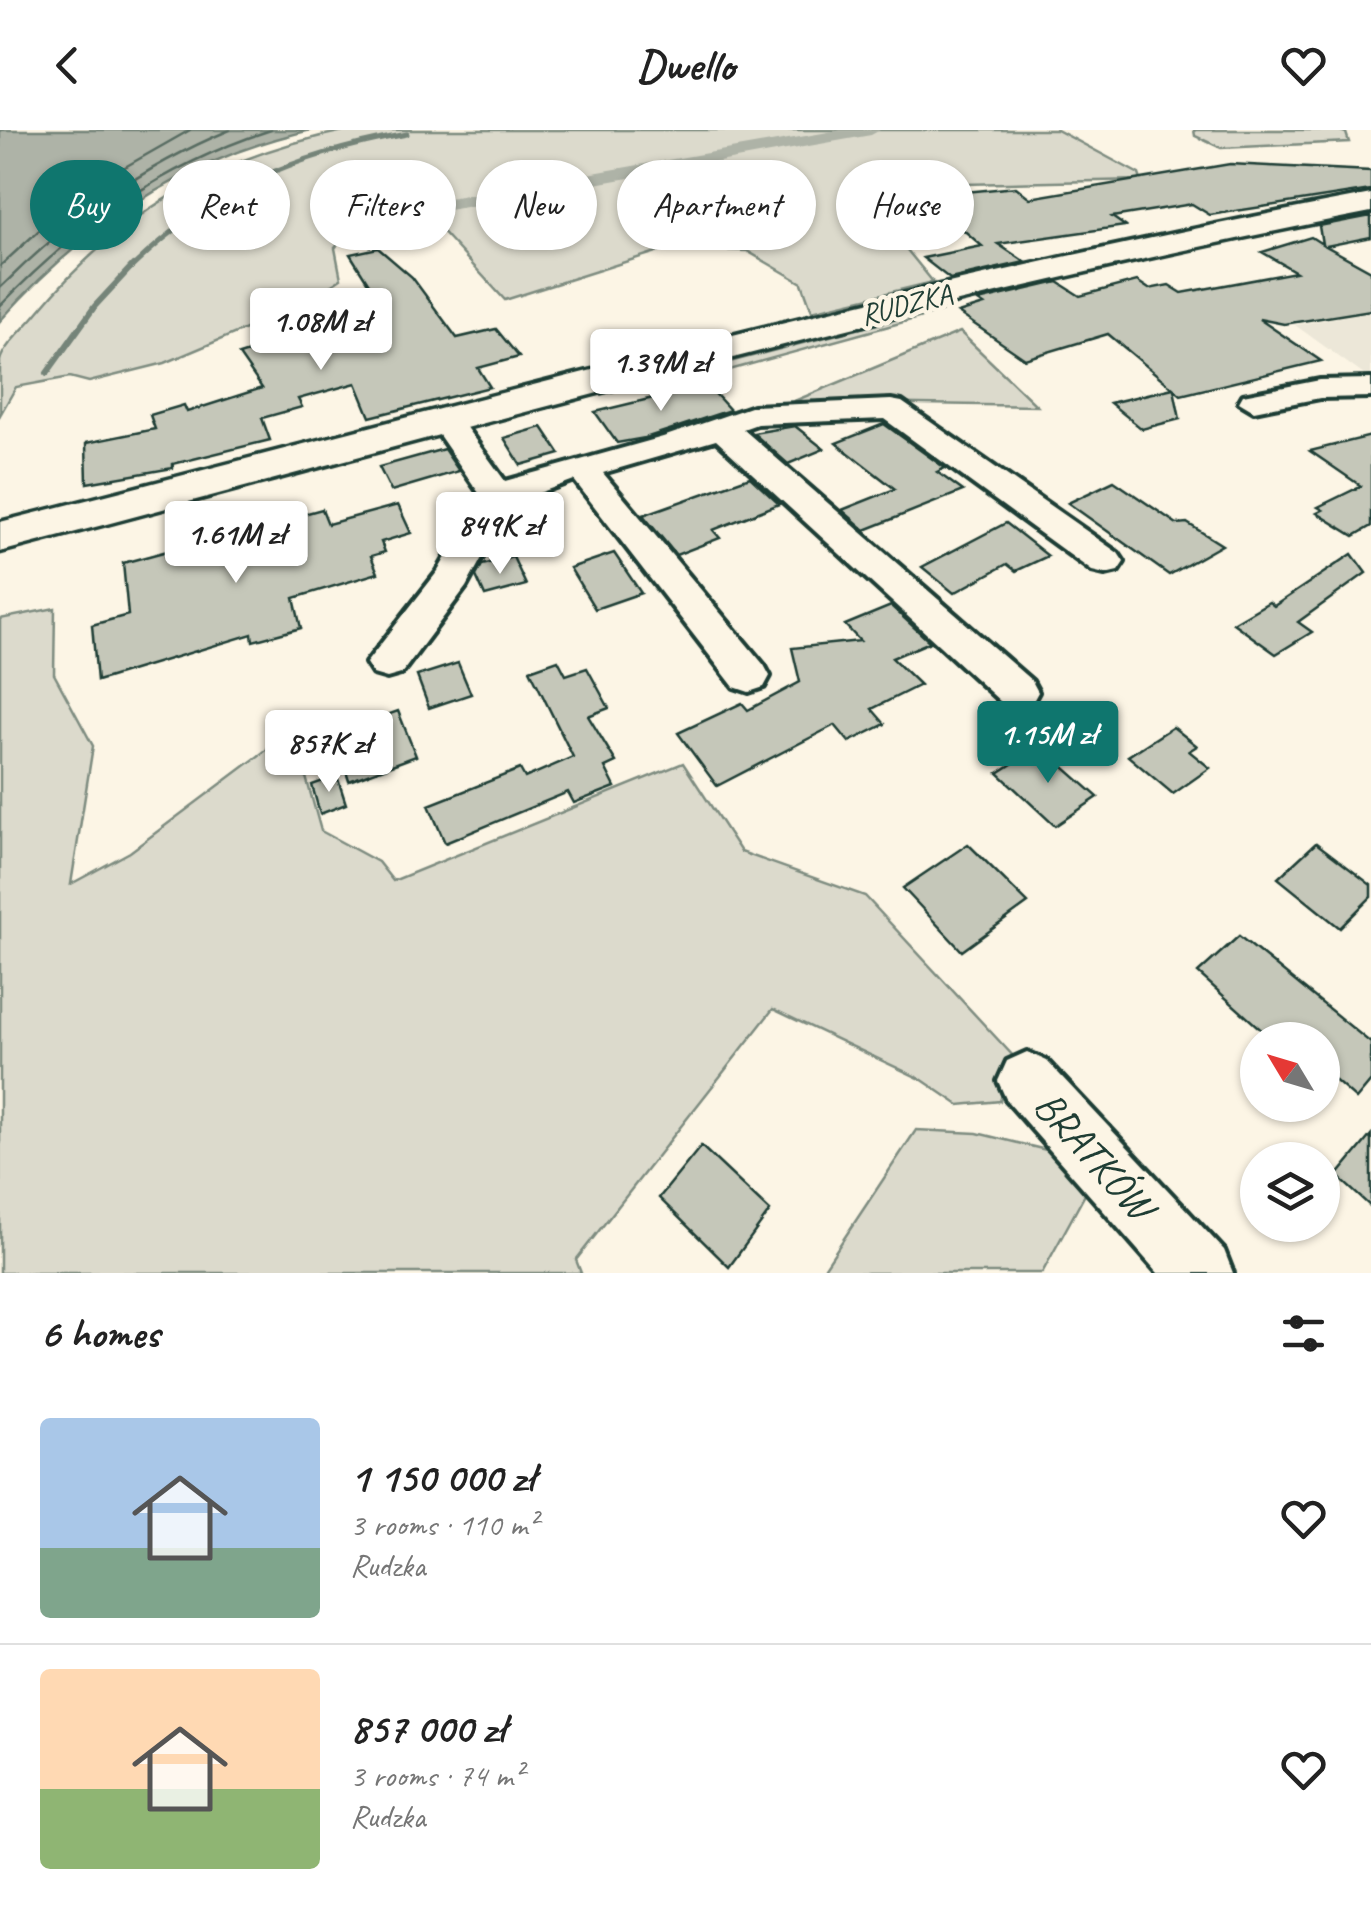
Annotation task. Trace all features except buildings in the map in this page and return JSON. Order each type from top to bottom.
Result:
[{"type":"main road","name":"RUDZKA","points":[[0,537],[1053,267],[1371,203]]},
{"type":"street","points":[[1254,402],[1320,389],[1371,388]]},
{"type":"street","points":[[386,663],[453,578],[498,496],[780,411],[891,408],[1104,562]]},
{"type":"street","points":[[446,422],[498,496]]},
{"type":"street","points":[[720,426],[1017,692]]},
{"type":"street","points":[[582,470],[749,676]]},
{"type":"street","name":"BRATKÓW","points":[[1028,1080],[1201,1273]]},
{"type":"shaded area","points":[[348,130],[1057,130],[1139,174],[1141,180],[974,184],[974,160],[836,160],[836,250],[907,250],[933,282],[812,311],[802,283],[747,251],[721,250],[816,250],[816,160],[617,160],[617,250],[663,250],[505,300],[456,247],[456,160],[310,160],[310,250],[335,250],[341,279],[300,306],[165,363],[89,382],[70,377],[16,387],[0,415],[0,361],[6,349],[98,250],[143,250],[143,214],[163,201],[163,250],[290,250],[290,160],[245,160]]},
{"type":"shaded area","points":[[1194,130],[1338,130],[1346,133],[1349,142],[1221,148],[1195,136]]},
{"type":"shaded area","points":[[935,309],[940,312],[664,388],[656,381]]},
{"type":"shaded area","points":[[1371,311],[1371,375],[1364,375],[1295,325]]},
{"type":"shaded area","points":[[960,332],[1037,406],[792,402]]},
{"type":"shaded area","points":[[55,608],[54,674],[93,746],[71,884],[130,852],[293,730],[321,831],[378,862],[393,881],[683,763],[741,852],[865,896],[1015,1058],[1000,1101],[959,1105],[921,1079],[773,1009],[576,1260],[581,1273],[0,1273],[0,619]]},
{"type":"shaded area","points":[[916,1130],[977,1133],[1075,1157],[1089,1187],[1042,1273],[821,1273]]},
{"type":"water","points":[[0,130],[311,130],[217,160],[163,160],[163,187],[143,198],[143,160],[30,160],[30,250],[72,250],[0,321]]},
{"type":"waterway","points":[[456,203],[871,130]]},
{"type":"waterway","points":[[290,165],[407,134]]},
{"type":"waterway","points":[[131,268],[163,239]]},
{"type":"waterway","points":[[47,373],[95,306],[133,265]]}]
